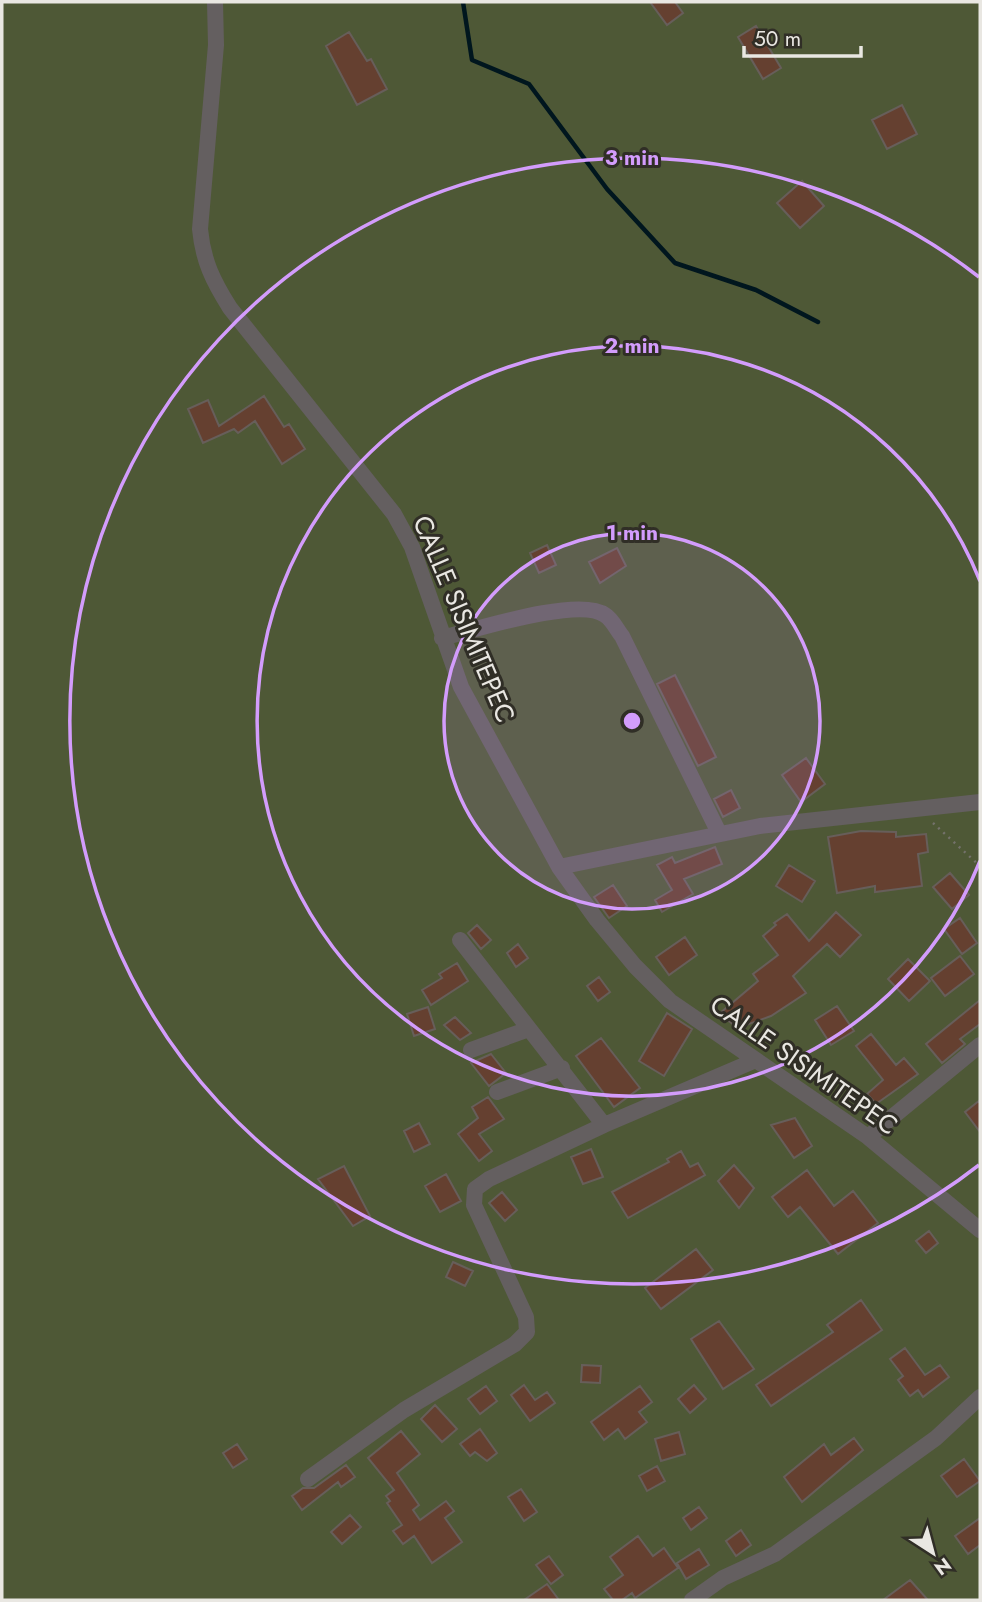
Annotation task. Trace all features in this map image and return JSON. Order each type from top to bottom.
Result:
[{"type":"street","name":"CALLE SISIMITEPEC","points":[[215,2],[216,45],[200,229],[202,253],[211,278],[230,308],[394,514],[412,547],[461,688],[559,867],[627,957],[670,1001],[868,1137],[980,1230]]},
{"type":"street","points":[[442,638],[561,609],[585,607],[606,615],[622,636],[719,833]]},
{"type":"street","points":[[559,867],[719,833],[980,802]]},
{"type":"street","points":[[460,940],[604,1125]]},
{"type":"street","points":[[471,1050],[529,1029]]},
{"type":"street","points":[[868,1137],[980,1045]]},
{"type":"street","points":[[308,1479],[404,1410],[515,1344],[527,1332],[526,1317],[474,1205],[475,1189],[489,1179],[604,1125],[756,1060]]},
{"type":"street","points":[[497,1093],[562,1068]]},
{"type":"street","points":[[692,1600],[723,1578],[775,1554],[936,1438],[980,1397]]},
{"type":"path","points":[[917,808],[980,866]]},
{"type":"green space","points":[[2,2],[980,2],[980,1600],[2,1600]]},
{"type":"building","points":[[650,2],[675,2],[683,13],[667,25]]},
{"type":"building","points":[[756,26],[781,68],[763,79],[738,37]]},
{"type":"building","points":[[349,32],[367,61],[371,59],[387,89],[357,105],[326,46]]},
{"type":"building","points":[[902,105],[917,134],[887,149],[872,120]]},
{"type":"building","points":[[802,181],[824,206],[800,228],[777,203]]},
{"type":"building","points":[[264,396],[284,427],[289,424],[305,449],[282,464],[255,421],[238,433],[234,429],[203,443],[188,409],[208,400],[219,426]]},
{"type":"building","points":[[547,545],[556,565],[539,573],[530,553]]},
{"type":"building","points":[[617,548],[626,566],[600,583],[589,562]]},
{"type":"building","points":[[675,675],[716,757],[698,766],[657,684]]},
{"type":"building","points":[[806,758],[825,784],[801,802],[782,775]]},
{"type":"building","points":[[731,790],[740,808],[723,817],[714,799]]},
{"type":"building","points":[[861,831],[896,832],[896,837],[926,834],[928,852],[918,854],[922,886],[875,892],[875,886],[837,893],[828,837]]},
{"type":"building","points":[[715,847],[722,864],[684,879],[693,894],[662,912],[655,900],[672,890],[657,865],[672,857],[675,863]]},
{"type":"building","points":[[789,865],[815,881],[802,902],[776,886]]},
{"type":"building","points":[[950,873],[969,895],[952,909],[933,887]]},
{"type":"building","points":[[613,885],[627,906],[609,918],[594,897]]},
{"type":"building","points":[[836,912],[861,935],[840,957],[827,944],[793,976],[806,993],[771,1016],[738,1028],[719,1014],[758,981],[753,974],[778,955],[763,936],[776,925],[774,923],[787,914],[809,941]]},
{"type":"building","points":[[960,918],[977,943],[962,954],[944,929]]},
{"type":"building","points":[[477,925],[491,940],[481,949],[468,933]]},
{"type":"building","points":[[685,937],[697,955],[669,975],[656,957]]},
{"type":"building","points":[[518,944],[528,958],[516,967],[507,953]]},
{"type":"building","points":[[960,956],[974,974],[945,996],[931,978]]},
{"type":"building","points":[[908,959],[930,981],[909,1001],[888,979]]},
{"type":"building","points":[[457,963],[468,981],[431,1005],[422,990],[442,978],[439,974]]},
{"type":"building","points":[[599,977],[610,992],[598,1001],[587,986]]},
{"type":"building","points":[[980,1000],[980,1024],[960,1039],[965,1044],[942,1063],[926,1044]]},
{"type":"building","points":[[837,1006],[854,1031],[831,1045],[815,1020]]},
{"type":"building","points":[[428,1007],[435,1029],[414,1036],[407,1014]]},
{"type":"building","points":[[667,1013],[692,1029],[664,1076],[639,1061]]},
{"type":"building","points":[[455,1017],[471,1033],[460,1040],[444,1025]]},
{"type":"building","points":[[871,1034],[896,1065],[904,1058],[918,1074],[876,1104],[867,1094],[883,1080],[856,1046]]},
{"type":"building","points":[[601,1038],[640,1088],[614,1107],[576,1056]]},
{"type":"building","points":[[491,1054],[506,1073],[489,1086],[471,1063]]},
{"type":"building","points":[[488,1097],[504,1119],[479,1134],[492,1151],[479,1161],[458,1134],[478,1118],[472,1107]]},
{"type":"building","points":[[980,1100],[980,1132],[965,1112]]},
{"type":"building","points":[[795,1118],[812,1146],[794,1158],[771,1125]]},
{"type":"building","points":[[419,1123],[430,1144],[414,1152],[404,1131]]},
{"type":"building","points":[[591,1149],[603,1177],[583,1184],[571,1157]]},
{"type":"building","points":[[681,1151],[690,1167],[698,1163],[705,1175],[628,1218],[612,1192],[669,1162],[667,1159]]},
{"type":"building","points":[[734,1165],[754,1188],[739,1208],[718,1181]]},
{"type":"building","points":[[344,1166],[370,1216],[353,1226],[318,1179]]},
{"type":"building","points":[[807,1170],[834,1206],[853,1191],[878,1223],[838,1254],[800,1207],[788,1217],[772,1197]]},
{"type":"building","points":[[446,1174],[461,1201],[440,1212],[425,1186]]},
{"type":"building","points":[[502,1192],[517,1210],[505,1221],[489,1203]]},
{"type":"building","points":[[929,1231],[938,1243],[926,1253],[916,1241]]},
{"type":"building","points":[[696,1249],[713,1270],[661,1309],[645,1288]]},
{"type":"building","points":[[453,1262],[473,1271],[465,1286],[446,1277]]},
{"type":"building","points":[[861,1300],[882,1330],[771,1406],[756,1385],[833,1332],[827,1325]]},
{"type":"building","points":[[719,1321],[754,1369],[723,1389],[691,1339]]},
{"type":"building","points":[[905,1348],[925,1375],[940,1365],[949,1377],[923,1397],[918,1390],[910,1396],[898,1380],[903,1376],[890,1359]]},
{"type":"building","points":[[582,1365],[601,1366],[600,1383],[581,1382]]},
{"type":"building","points":[[524,1385],[535,1400],[547,1392],[555,1403],[530,1421],[511,1395]]},
{"type":"building","points":[[694,1385],[706,1399],[690,1413],[678,1399]]},
{"type":"building","points":[[486,1386],[497,1401],[480,1414],[468,1399]]},
{"type":"building","points":[[640,1386],[652,1402],[639,1412],[647,1422],[625,1439],[618,1429],[604,1440],[591,1422]]},
{"type":"building","points":[[435,1405],[457,1429],[442,1442],[421,1419]]},
{"type":"building","points":[[480,1429],[497,1453],[487,1461],[475,1452],[470,1456],[460,1444]]},
{"type":"building","points":[[401,1431],[420,1454],[397,1473],[419,1505],[413,1510],[420,1520],[446,1501],[454,1511],[445,1518],[462,1542],[432,1563],[414,1536],[403,1544],[393,1531],[402,1525],[387,1503],[390,1501],[386,1496],[394,1490],[368,1458]]},
{"type":"building","points":[[679,1432],[685,1454],[661,1461],[655,1439]]},
{"type":"building","points":[[854,1438],[863,1450],[802,1502],[784,1477],[824,1444],[831,1455]]},
{"type":"building","points":[[237,1444],[247,1459],[233,1468],[223,1453]]},
{"type":"building","points":[[964,1459],[980,1481],[957,1497],[941,1476]]},
{"type":"building","points":[[346,1465],[355,1477],[341,1487],[338,1482],[302,1510],[292,1496],[303,1488],[314,1488]]},
{"type":"building","points":[[657,1466],[665,1481],[647,1491],[639,1476]]},
{"type":"building","points":[[521,1489],[537,1512],[524,1521],[508,1497]]},
{"type":"building","points":[[699,1507],[707,1518],[691,1530],[683,1518]]},
{"type":"building","points":[[350,1515],[361,1527],[342,1544],[331,1532]]},
{"type":"building","points":[[980,1518],[980,1545],[968,1554],[955,1536]]},
{"type":"building","points":[[741,1530],[751,1545],[736,1556],[726,1541]]},
{"type":"building","points":[[638,1536],[653,1556],[664,1548],[678,1568],[635,1598],[632,1593],[622,1600],[613,1600],[604,1589],[623,1575],[610,1557]]},
{"type":"building","points":[[699,1549],[709,1565],[686,1579],[677,1563]]},
{"type":"building","points":[[549,1556],[563,1575],[551,1584],[536,1565]]},
{"type":"building","points":[[910,1580],[928,1600],[883,1600]]},
{"type":"building","points":[[547,1584],[559,1600],[524,1600]]},
{"type":"waterway","points":[[463,2],[472,60],[529,84],[607,189],[675,263],[756,290],[818,322]]}]
